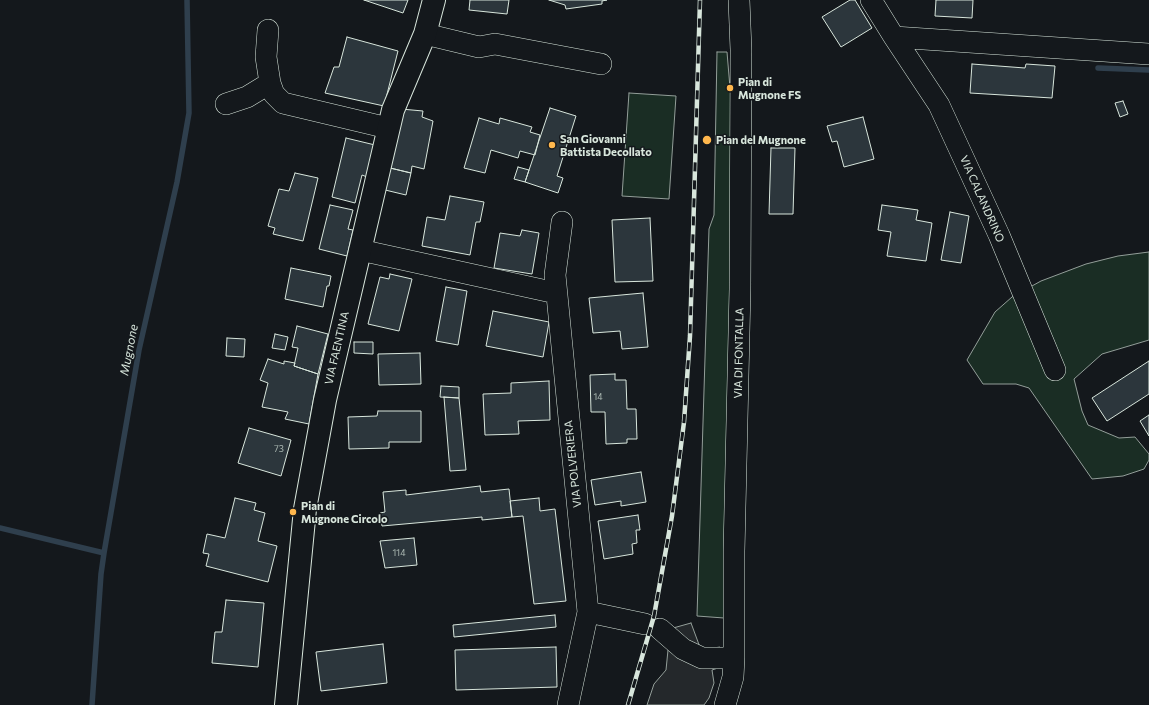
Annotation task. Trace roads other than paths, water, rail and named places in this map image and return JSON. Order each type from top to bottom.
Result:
[{"type":"main road","name":"VIA FAENTINA","points":[[286,705],[309,482],[325,400],[395,102],[426,28],[434,0]]},
{"type":"street","name":"VIA DI FONTALLA","points":[[725,705],[733,677],[734,658],[734,544],[740,281],[741,50],[739,0]]},
{"type":"street","name":"VIA CALANDRINO","points":[[871,0],[942,112],[999,235],[1055,370]]},
{"type":"street","points":[[426,28],[479,47],[495,44],[601,64]]},
{"type":"street","points":[[268,30],[266,57],[270,83],[274,94],[283,102],[388,128]]},
{"type":"street","points":[[894,36],[1149,54]]},
{"type":"street","points":[[226,104],[247,97],[270,83]]},
{"type":"street","name":"VIA POLVERIERA","points":[[562,222],[555,275],[556,293],[588,612],[568,705]]},
{"type":"street","points":[[360,250],[556,293]]},
{"type":"street","points":[[588,612],[652,627],[683,649],[702,658],[734,658]]},
{"type":"waterway","name":"Mugnone","points":[[92,705],[101,574],[104,553],[139,350],[177,182],[189,113],[187,0]]},
{"type":"waterway","points":[[1098,68],[1149,70]]},
{"type":"waterway","points":[[0,528],[104,553]]},
{"type":"railway","points":[[628,705],[654,616],[672,516],[684,422],[690,336],[700,0]]},
{"type":"place","name":"Pian di Mugnone FS","points":[[730,88]]},
{"type":"place","name":"Pian del Mugnone","points":[[707,140]]},
{"type":"place","name":"San Giovanni Battista Decollato","points":[[552,145]]},
{"type":"place","name":"Pian di Mugnone Circolo","points":[[293,512]]}]
